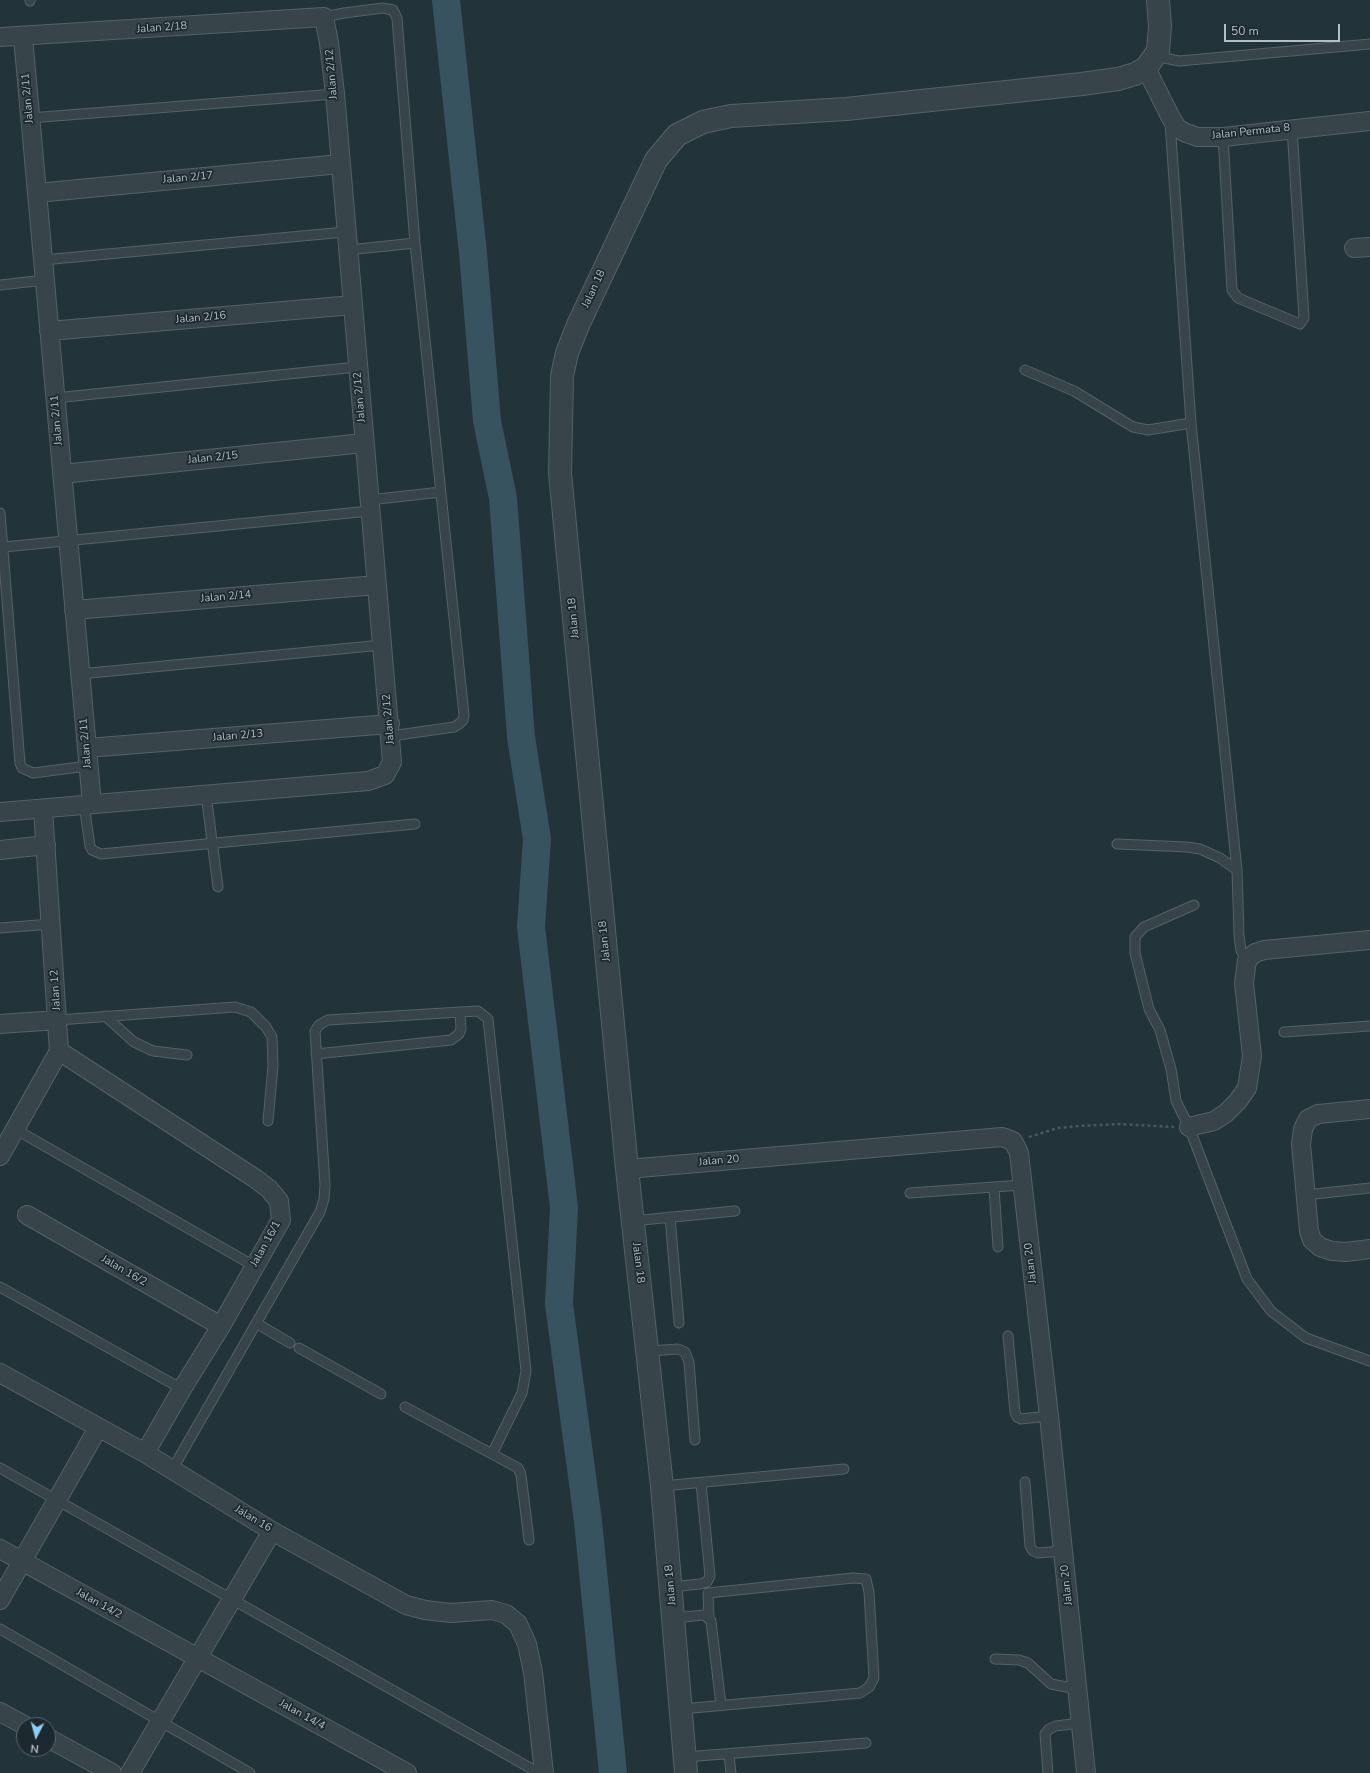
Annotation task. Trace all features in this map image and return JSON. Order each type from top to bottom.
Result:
[{"type":"street","points":[[1151,63],[1158,51],[1159,44],[1158,0]]},
{"type":"street","name":"Jalan 2/18","points":[[0,37],[23,37],[324,17]]},
{"type":"street","name":"Jalan 2/12","points":[[206,794],[368,781],[385,775],[392,762],[357,367],[353,305],[345,232],[330,43],[324,17]]},
{"type":"street","name":"Jalan 2/11","points":[[23,37],[87,748],[88,805]]},
{"type":"street","name":"Jalan Permata 8","points":[[1151,63],[1170,116],[1177,128],[1186,133],[1198,136],[1223,137],[1292,128],[1370,121]]},
{"type":"street","name":"Jalan 18","points":[[685,1765],[682,1709],[649,1351],[632,1221],[560,473],[562,376],[578,325],[656,160],[677,135],[703,122],[732,116],[846,109],[1118,79],[1151,63]]},
{"type":"street","name":"Jalan 2/17","points":[[37,193],[340,164]]},
{"type":"street","name":"Jalan 2/16","points":[[49,331],[353,305]]},
{"type":"street","name":"Jalan 2/15","points":[[62,474],[364,443]]},
{"type":"street","name":"Jalan 2/14","points":[[74,610],[377,585]]},
{"type":"street","name":"Jalan 2/13","points":[[87,748],[390,730]]},
{"type":"street","points":[[0,812],[206,794]]},
{"type":"street","name":"Jalan 12","points":[[43,809],[59,1051]]},
{"type":"street","points":[[0,850],[46,845]]},
{"type":"street","points":[[1189,1127],[1214,1121],[1226,1113],[1238,1101],[1247,1088],[1252,1056],[1244,983],[1247,960],[1255,953],[1264,950],[1370,940]]},
{"type":"street","points":[[0,1024],[58,1020]]},
{"type":"street","points":[[0,1156],[59,1051]]},
{"type":"street","name":"Jalan 16/1","points":[[59,1051],[269,1189],[279,1201],[281,1220],[221,1326],[145,1453]]},
{"type":"street","points":[[1370,1109],[1318,1114],[1308,1119],[1303,1129],[1302,1144],[1309,1231],[1312,1240],[1320,1246],[1332,1251],[1346,1252],[1370,1249]]},
{"type":"street","name":"Jalan 20","points":[[627,1169],[1002,1137],[1013,1141],[1019,1153],[1049,1416],[1086,1773]]},
{"type":"street","name":"Jalan 16/2","points":[[26,1215],[221,1326]]},
{"type":"street","name":"Jalan 16","points":[[0,1373],[145,1453],[272,1531],[406,1604],[425,1610],[451,1613],[492,1610],[506,1614],[518,1624],[527,1644],[532,1672],[544,1773]]},
{"type":"street","points":[[0,1600],[58,1501],[98,1428]]},
{"type":"street","points":[[130,1773],[272,1531]]},
{"type":"street","name":"Jalan 14/2","points":[[0,1549],[198,1658]]},
{"type":"street","name":"Jalan 14/4","points":[[198,1658],[404,1772]]},
{"type":"street","points":[[0,1712],[16,1721]]},
{"type":"street","points":[[56,1742],[112,1773]]},
{"type":"lane","points":[[324,17],[383,8],[393,10],[397,18],[415,243],[463,720],[454,726],[390,730]]},
{"type":"lane","points":[[1151,63],[1370,44]]},
{"type":"lane","points":[[30,118],[334,94]]},
{"type":"lane","points":[[1170,116],[1191,423],[1237,870],[1239,935],[1241,951],[1247,960]]},
{"type":"lane","points":[[1223,137],[1232,290],[1238,298],[1300,324],[1304,318],[1292,128]]},
{"type":"lane","points":[[43,260],[345,232]]},
{"type":"lane","points":[[348,250],[415,243]]},
{"type":"lane","points":[[0,285],[45,280]]},
{"type":"lane","points":[[55,398],[357,367]]},
{"type":"lane","points":[[1025,370],[1074,391],[1133,427],[1148,430],[1191,423]]},
{"type":"lane","points":[[4,547],[370,506],[441,492]]},
{"type":"lane","points":[[0,513],[4,547],[20,763],[22,768],[33,773],[88,766]]},
{"type":"lane","points":[[80,674],[382,645]]},
{"type":"lane","points":[[206,794],[218,887]]},
{"type":"lane","points":[[88,805],[90,846],[92,850],[101,854],[415,824]]},
{"type":"lane","points":[[1117,844],[1187,847],[1200,849],[1220,858],[1237,870]]},
{"type":"lane","points":[[1194,905],[1144,927],[1135,937],[1135,953],[1149,1009],[1160,1030],[1171,1069],[1176,1101],[1189,1127],[1247,1279],[1271,1312],[1306,1338],[1370,1361]]},
{"type":"lane","points":[[0,928],[51,924]]},
{"type":"lane","points":[[58,1020],[235,1007],[251,1012],[266,1027],[272,1037],[273,1066],[268,1122]]},
{"type":"lane","points":[[172,1470],[320,1212],[324,1199],[315,1031],[319,1025],[328,1020],[478,1011],[488,1019],[526,1371],[522,1393],[492,1454]]},
{"type":"lane","points":[[316,1054],[451,1040],[456,1038],[461,1029],[460,1012]]},
{"type":"lane","points":[[104,1016],[134,1042],[140,1045],[153,1051],[187,1055]]},
{"type":"lane","points":[[1284,1032],[1370,1026]]},
{"type":"lane","points":[[15,1129],[254,1266]]},
{"type":"lane","points":[[910,1193],[1022,1185]]},
{"type":"lane","points":[[994,1188],[998,1247]]},
{"type":"lane","points":[[1306,1195],[1370,1188]]},
{"type":"lane","points":[[632,1221],[735,1211]]},
{"type":"lane","points":[[670,1217],[679,1323]]},
{"type":"lane","points":[[0,1287],[182,1389]]},
{"type":"lane","points":[[256,1323],[290,1343]]},
{"type":"lane","points":[[1008,1336],[1015,1412],[1017,1417],[1021,1419],[1049,1416]]},
{"type":"lane","points":[[299,1348],[381,1394]]},
{"type":"lane","points":[[649,1351],[678,1349],[685,1352],[689,1362],[695,1440]]},
{"type":"lane","points":[[405,1407],[518,1468],[522,1475],[529,1540]]},
{"type":"lane","points":[[0,1468],[538,1773]]},
{"type":"lane","points":[[662,1486],[844,1469]]},
{"type":"lane","points":[[1025,1482],[1030,1546],[1033,1551],[1038,1553],[1063,1551]]},
{"type":"lane","points":[[671,1587],[700,1584],[707,1582],[710,1576],[701,1483]]},
{"type":"lane","points":[[682,1709],[860,1693],[869,1687],[874,1678],[869,1592],[866,1579],[853,1578],[708,1593],[709,1618],[711,1621],[721,1705]]},
{"type":"lane","points":[[674,1618],[704,1615],[709,1618]]},
{"type":"lane","points":[[0,1629],[250,1773]]},
{"type":"lane","points":[[995,1659],[1019,1660],[1028,1663],[1051,1684],[1077,1689]]},
{"type":"lane","points":[[1048,1773],[1045,1734],[1048,1729],[1056,1726],[1080,1723]]},
{"type":"lane","points":[[685,1765],[729,1755],[866,1743]]},
{"type":"lane","points":[[729,1755],[731,1773]]},
{"type":"path","points":[[1013,1141],[1058,1128],[1078,1126],[1119,1124],[1189,1127]]},
{"type":"waterway","points":[[446,0],[473,253],[487,421],[503,498],[521,737],[537,839],[531,927],[564,1208],[559,1304],[588,1521],[613,1773]]}]
